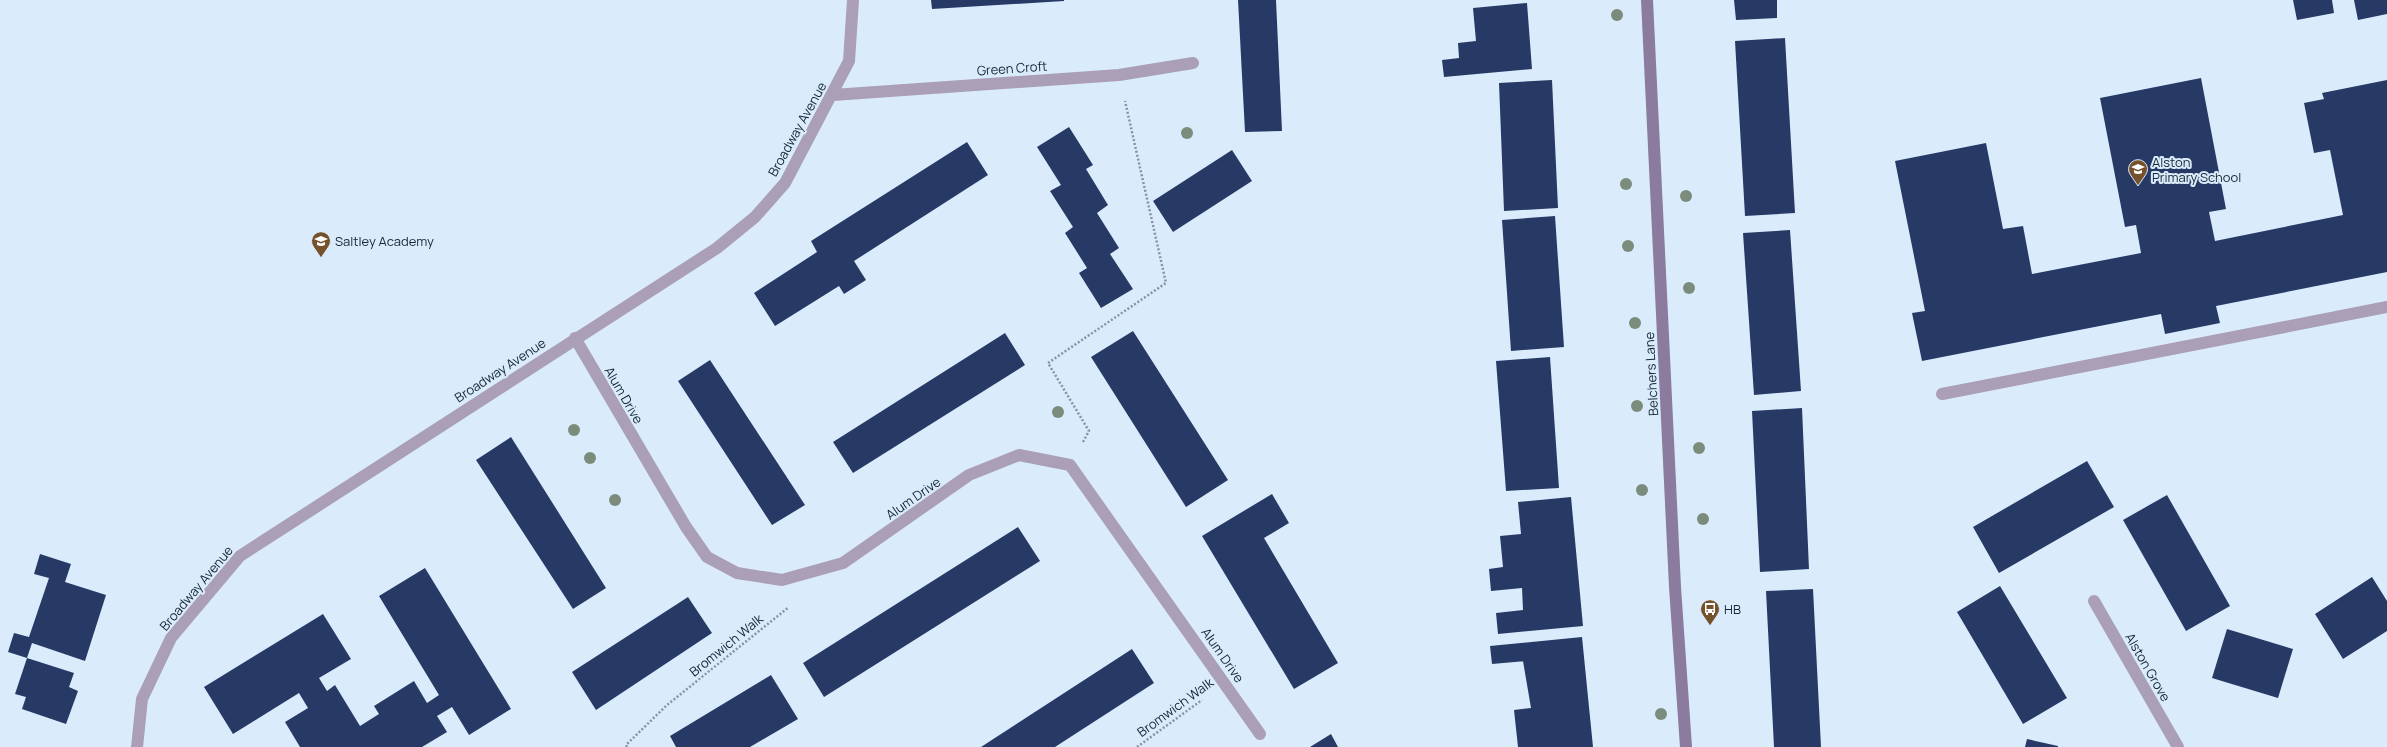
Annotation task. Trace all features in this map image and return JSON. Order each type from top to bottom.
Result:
[{"type":"street","name":"Broadway Avenue","points":[[137,747],[142,699],[171,638],[240,556],[575,338],[717,248],[754,217],[785,183],[833,95],[849,61],[853,0]]},
{"type":"street","name":"Belchers Lane","points":[[1647,0],[1675,587],[1686,747]]},
{"type":"street","name":"Green Croft","points":[[833,95],[1119,75],[1193,63]]},
{"type":"street","points":[[1942,394],[2387,307]]},
{"type":"street","name":"Alum Drive","points":[[575,338],[698,545],[707,557],[737,573],[782,580],[843,563],[969,475],[1019,456],[1070,465],[1260,734]]},
{"type":"street","name":"Alston Grove","points":[[2094,602],[2178,747]]},
{"type":"path","points":[[1070,465],[1089,431],[1048,363],[1166,283],[1119,75]]},
{"type":"path","name":"Bromwich Walk","points":[[627,747],[626,745],[667,706],[794,602]]},
{"type":"path","name":"Bromwich Walk","points":[[1138,747],[1225,683]]},
{"type":"building","points":[[931,0],[1064,0],[1064,1],[932,9]]},
{"type":"building","points":[[1238,0],[1276,0],[1282,131],[1245,132]]},
{"type":"building","points":[[1734,0],[1777,0],[1777,18],[1736,20]]},
{"type":"building","points":[[2293,0],[2332,0],[2334,13],[2297,20]]},
{"type":"building","points":[[2354,0],[2387,0],[2387,14],[2358,20]]},
{"type":"building","points":[[1527,3],[1532,69],[1444,77],[1442,60],[1459,58],[1458,43],[1476,41],[1473,8]]},
{"type":"building","points":[[1785,38],[1795,213],[1745,216],[1735,41]]},
{"type":"building","points":[[2201,78],[2226,209],[2209,212],[2215,241],[2343,215],[2330,150],[2314,153],[2304,103],[2324,99],[2322,93],[2387,80],[2387,272],[2216,306],[2220,323],[2165,334],[2161,314],[1922,361],[1912,313],[1925,311],[1895,161],[1986,143],[2003,229],[2023,226],[2032,274],[2141,253],[2136,225],[2125,227],[2100,98]]},
{"type":"building","points":[[1552,80],[1558,208],[1504,211],[1499,83]]},
{"type":"building","points":[[1069,127],[1093,165],[1086,169],[1108,205],[1097,213],[1119,248],[1110,254],[1133,289],[1101,308],[1079,273],[1087,268],[1065,233],[1073,227],[1050,191],[1061,185],[1037,147]]},
{"type":"building","points":[[967,142],[988,175],[854,261],[866,280],[844,294],[839,286],[775,326],[754,293],[817,252],[811,241]]},
{"type":"building","points":[[1232,150],[1252,181],[1173,232],[1153,201]]},
{"type":"building","points":[[1555,216],[1564,347],[1511,351],[1502,220]]},
{"type":"building","points":[[1790,230],[1801,391],[1754,395],[1743,233]]},
{"type":"building","points":[[1133,331],[1228,480],[1186,507],[1091,357]]},
{"type":"building","points":[[1005,333],[1025,365],[853,473],[833,442]]},
{"type":"building","points":[[1550,357],[1559,488],[1506,491],[1496,361]]},
{"type":"building","points":[[710,360],[805,505],[772,525],[678,381]]},
{"type":"building","points":[[1802,408],[1809,569],[1760,572],[1752,411]]},
{"type":"building","points":[[511,437],[606,588],[573,609],[476,460]]},
{"type":"building","points":[[2087,461],[2114,507],[1999,573],[1973,527]]},
{"type":"building","points":[[1272,494],[1289,523],[1264,538],[1338,663],[1294,689],[1202,536]]},
{"type":"building","points":[[2167,495],[2230,606],[2186,631],[2123,520]]},
{"type":"building","points":[[1571,497],[1583,626],[1498,634],[1496,613],[1523,610],[1522,588],[1491,591],[1489,569],[1503,567],[1500,536],[1521,534],[1518,502]]},
{"type":"building","points":[[1018,527],[1040,561],[824,697],[803,663]]},
{"type":"building","points":[[40,554],[71,564],[65,582],[106,595],[85,661],[32,643],[27,658],[8,652],[14,633],[29,637],[49,578],[34,574]]},
{"type":"building","points":[[425,568],[511,709],[469,735],[452,707],[437,716],[447,732],[422,747],[300,747],[285,722],[308,708],[299,693],[233,734],[204,687],[323,614],[351,659],[319,678],[327,691],[335,685],[360,726],[379,714],[374,706],[414,681],[427,703],[439,695],[379,596]]},
{"type":"building","points":[[2372,577],[2387,601],[2387,631],[2343,659],[2315,614]]},
{"type":"building","points":[[2000,586],[2067,698],[2023,724],[1957,612]]},
{"type":"building","points":[[1813,589],[1821,747],[1774,747],[1766,591]]},
{"type":"building","points":[[688,597],[712,633],[596,710],[572,672]]},
{"type":"building","points":[[2227,629],[2293,649],[2278,698],[2212,678]]},
{"type":"building","points":[[1582,637],[1593,747],[1518,747],[1514,710],[1531,708],[1523,661],[1492,664],[1490,646]]},
{"type":"building","points":[[1132,649],[1154,683],[1055,747],[981,747]]},
{"type":"building","points":[[27,658],[74,673],[69,687],[78,691],[66,724],[22,709],[26,697],[15,694]]},
{"type":"building","points":[[771,675],[798,719],[750,747],[676,747],[670,736]]},
{"type":"building","points":[[1331,734],[1338,747],[1310,747]]},
{"type":"building","points":[[2027,739],[2058,746],[2058,747],[2025,747]]},
{"type":"place","name":"Alston Primary School","points":[[2138,186]]},
{"type":"place","name":"Saltley Academy","points":[[321,258]]},
{"type":"place","name":"HB","points":[[1710,626]]}]
